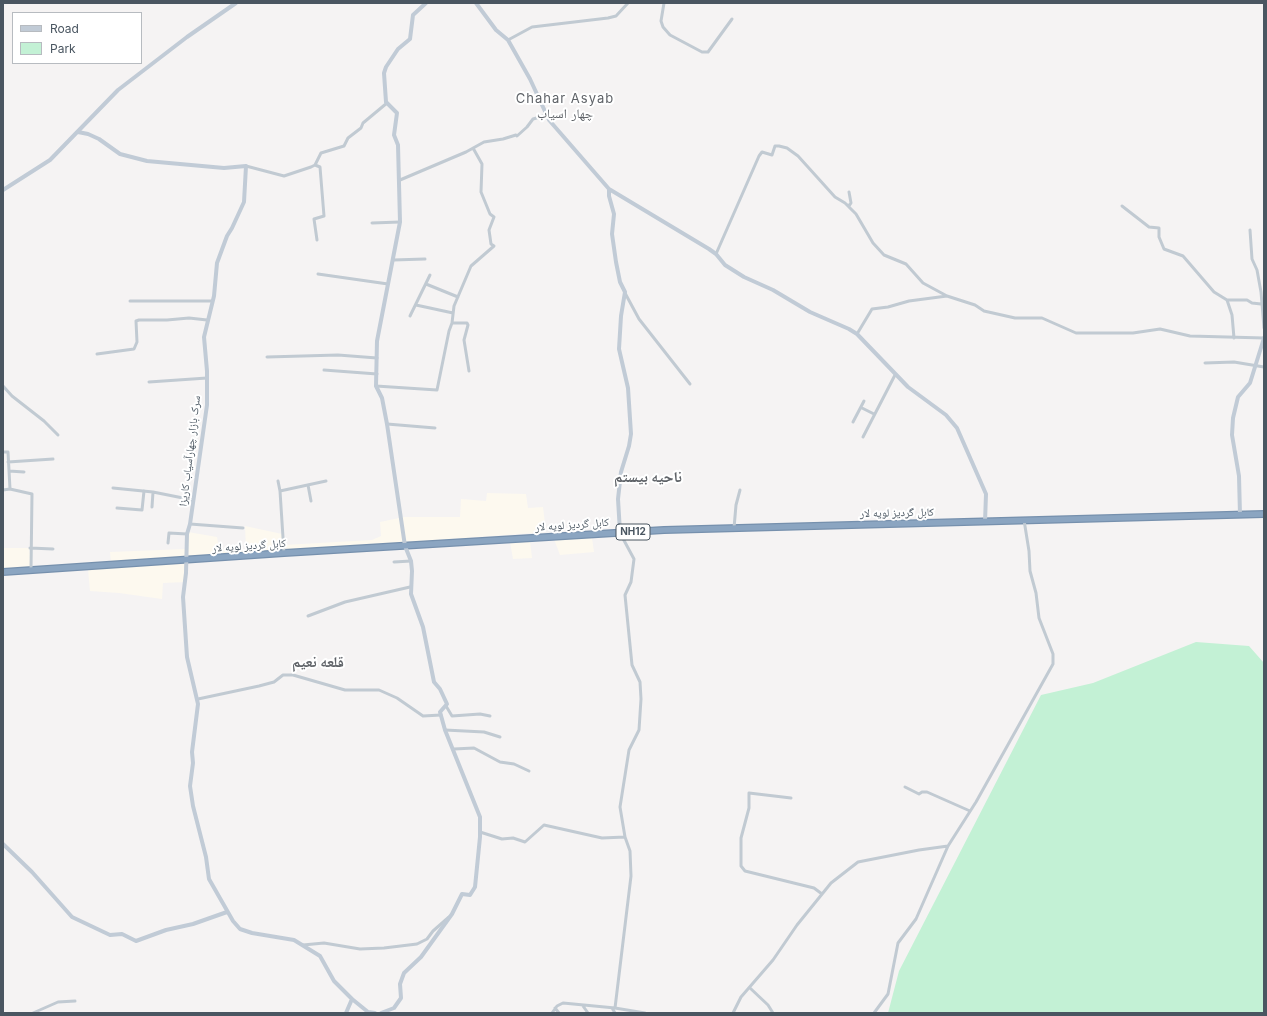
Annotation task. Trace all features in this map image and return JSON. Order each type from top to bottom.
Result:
[{"type":"highway","name":"کابل گردیز لویه لار","points":[[3,572],[620,532],[1264,514]]},
{"type":"street","points":[[3,190],[50,160],[118,90],[187,37],[236,3]]},
{"type":"street","points":[[426,3],[413,15],[410,39],[398,49],[386,67],[384,83],[387,103],[397,113],[394,135],[398,145],[400,222],[377,341],[376,386],[382,398],[405,546],[411,561],[412,571],[410,587],[417,612],[424,627],[434,682],[440,689],[446,706],[452,716],[480,714],[490,716]]},
{"type":"street","points":[[476,3],[496,30],[508,40],[530,79],[547,115],[609,189],[716,254],[725,265],[744,277],[773,290],[810,312],[857,334],[908,387],[946,415],[957,428],[986,494],[986,522]]},
{"type":"street","points":[[508,40],[532,27],[616,16],[628,3]]},
{"type":"street","points":[[664,3],[661,21],[662,27],[670,35],[702,52],[708,52],[732,19]]},
{"type":"street","points":[[78,132],[88,134],[99,139],[120,154],[148,161],[224,168],[246,166],[284,176],[315,165],[321,153],[344,146],[348,138],[361,128],[362,123],[387,103]]},
{"type":"street","points":[[400,180],[474,148],[484,142],[517,136],[533,119],[547,115]]},
{"type":"street","points":[[716,254],[758,156],[762,152],[772,155],[775,146],[787,148],[798,156],[835,197],[849,206],[851,203],[849,192]]},
{"type":"street","points":[[376,386],[437,390],[453,313],[458,297],[471,266],[494,246],[491,244],[489,230],[494,217],[490,214],[481,192],[482,164],[474,148]]},
{"type":"street","points":[[315,165],[320,167],[324,216],[314,219],[317,240]]},
{"type":"street","name":"سرک بازار چهارآسیاب کاریزا","points":[[246,166],[244,202],[227,236],[217,264],[212,302],[204,337],[207,405],[190,524],[187,534],[186,573],[183,597],[187,657],[198,699],[190,786],[193,806],[206,857],[209,879],[227,912],[240,928],[270,937],[294,940],[303,945],[320,956],[334,980],[352,999],[368,1012],[375,1013]]},
{"type":"street","points":[[609,189],[609,196],[614,214],[612,234],[618,272],[625,292],[639,319],[690,384]]},
{"type":"street","points":[[845,203],[859,218],[873,242],[884,255],[906,264],[923,282],[947,296],[975,305],[984,311],[1015,318],[1042,318],[1076,333],[1133,333],[1160,329],[1182,336],[1264,338],[1262,349],[1254,366],[1250,383],[1238,397],[1234,418],[1232,435],[1239,476],[1240,515]]},
{"type":"street","points":[[1122,206],[1149,227],[1159,228],[1159,237],[1164,249],[1183,256],[1214,292],[1227,300],[1247,300],[1252,303],[1261,304]]},
{"type":"street","points":[[372,223],[400,222]]},
{"type":"street","points":[[1250,230],[1252,259],[1257,270],[1261,292],[1264,328]]},
{"type":"street","points":[[393,260],[425,259]]},
{"type":"street","points":[[318,274],[388,284]]},
{"type":"street","points":[[410,316],[430,275]]},
{"type":"street","points":[[426,284],[458,297]]},
{"type":"street","points":[[616,1013],[613,1008],[631,876],[630,851],[624,837],[620,807],[629,750],[639,730],[641,699],[640,682],[632,666],[625,595],[631,582],[634,559],[620,532],[618,499],[620,472],[630,446],[631,434],[628,388],[619,349],[625,292]]},
{"type":"street","points":[[857,334],[872,308],[888,307],[909,301],[947,296]]},
{"type":"street","points":[[1227,300],[1232,315],[1234,338]]},
{"type":"street","points":[[130,301],[212,302]]},
{"type":"street","points":[[416,305],[453,313]]},
{"type":"street","points":[[97,354],[134,348],[137,342],[136,321],[139,320],[189,318],[208,320]]},
{"type":"street","points":[[452,323],[467,323],[468,325],[464,340],[469,371]]},
{"type":"street","points":[[267,357],[338,355],[377,358]]},
{"type":"street","points":[[1205,363],[1234,362],[1264,367]]},
{"type":"street","points":[[324,370],[377,374]]},
{"type":"street","points":[[863,437],[895,375]]},
{"type":"street","points":[[149,382],[207,378]]},
{"type":"street","points":[[3,386],[12,396],[38,416],[58,435]]},
{"type":"street","points":[[853,422],[862,408],[864,401]]},
{"type":"street","points":[[862,408],[874,414]]},
{"type":"street","points":[[387,424],[435,428]]},
{"type":"street","points":[[3,452],[8,452],[10,489]]},
{"type":"street","points":[[8,462],[53,459]]},
{"type":"street","points":[[9,471],[24,472]]},
{"type":"street","points":[[278,481],[284,553]]},
{"type":"street","points":[[280,491],[326,481]]},
{"type":"street","points":[[308,485],[311,501]]},
{"type":"street","points":[[113,488],[153,492],[193,500]]},
{"type":"street","points":[[3,490],[10,489],[32,494],[30,548],[31,570]]},
{"type":"street","points":[[734,528],[736,505],[740,490]]},
{"type":"street","points":[[117,508],[141,510],[144,491]]},
{"type":"street","points":[[152,507],[153,492]]},
{"type":"street","points":[[874,1013],[888,994],[898,943],[916,919],[948,846],[970,811],[1053,664],[1054,654],[1039,618],[1036,593],[1030,571],[1030,551],[1024,520]]},
{"type":"street","points":[[190,524],[243,528]]},
{"type":"street","points":[[168,543],[169,533],[187,534]]},
{"type":"street","points":[[30,548],[53,549]]},
{"type":"street","points":[[394,562],[411,561]]},
{"type":"street","points":[[308,616],[346,602],[410,587]]},
{"type":"street","points":[[198,699],[274,682],[283,675],[293,675],[345,690],[380,690],[397,698],[424,716],[441,715]]},
{"type":"street","points":[[381,1013],[394,1008],[402,998],[400,984],[404,974],[421,957],[452,914],[462,894],[470,895],[475,887],[480,816],[445,730],[440,712],[446,706]]},
{"type":"street","points":[[445,730],[484,732],[500,737]]},
{"type":"street","points":[[454,749],[474,748],[500,762],[514,764],[529,771]]},
{"type":"street","points":[[905,787],[919,794],[922,792],[927,792],[970,811]]},
{"type":"street","points":[[791,798],[749,793],[749,808],[741,838],[741,866],[745,871],[814,888],[822,894]]},
{"type":"street","points":[[480,832],[502,839],[513,838],[525,842],[544,825],[602,838],[624,837]]},
{"type":"street","points":[[3,844],[32,872],[72,917],[110,935],[122,934],[136,941],[166,930],[193,924],[227,912]]},
{"type":"street","points":[[732,1013],[741,998],[774,960],[831,883],[858,862],[948,846]]},
{"type":"street","points":[[303,945],[316,945],[324,942],[360,949],[417,944],[427,939],[433,931],[452,914]]},
{"type":"street","points":[[750,988],[768,1005],[772,1013]]},
{"type":"street","points":[[346,1013],[352,999]]},
{"type":"street","points":[[33,1013],[58,1002],[75,1002]]},
{"type":"street","points":[[552,1013],[555,1008],[562,1003],[645,1013]]},
{"type":"street","points":[[583,1006],[588,1013]]},
{"type":"street","points":[[555,1008],[559,1013]]},
{"type":"shaded area","points":[[487,493],[526,494],[528,508],[543,507],[546,532],[111,564],[110,552],[185,549],[188,532],[217,537],[219,549],[246,549],[245,526],[282,534],[284,545],[372,540],[381,536],[380,522],[404,517],[460,517],[461,499],[486,501]]},
{"type":"shaded area","points":[[592,538],[594,552],[560,555],[554,539]]},
{"type":"shaded area","points":[[530,541],[532,558],[513,559],[510,542]]},
{"type":"shaded area","points":[[3,548],[29,548],[32,569],[3,571]]},
{"type":"shaded area","points":[[187,562],[186,582],[163,583],[162,599],[119,593],[90,591],[88,569]]},
{"type":"green space","points":[[1196,642],[1249,646],[1264,663],[1264,1013],[888,1013],[899,971],[1041,695],[1093,683]]},
{"type":"district","name":"Chahar Asyab چهار اسیاب","points":[[565,106]]},
{"type":"district","name":"ناحیه بیستم","points":[[648,477]]},
{"type":"district","name":"قلعه نعيم","points":[[318,662]]}]
